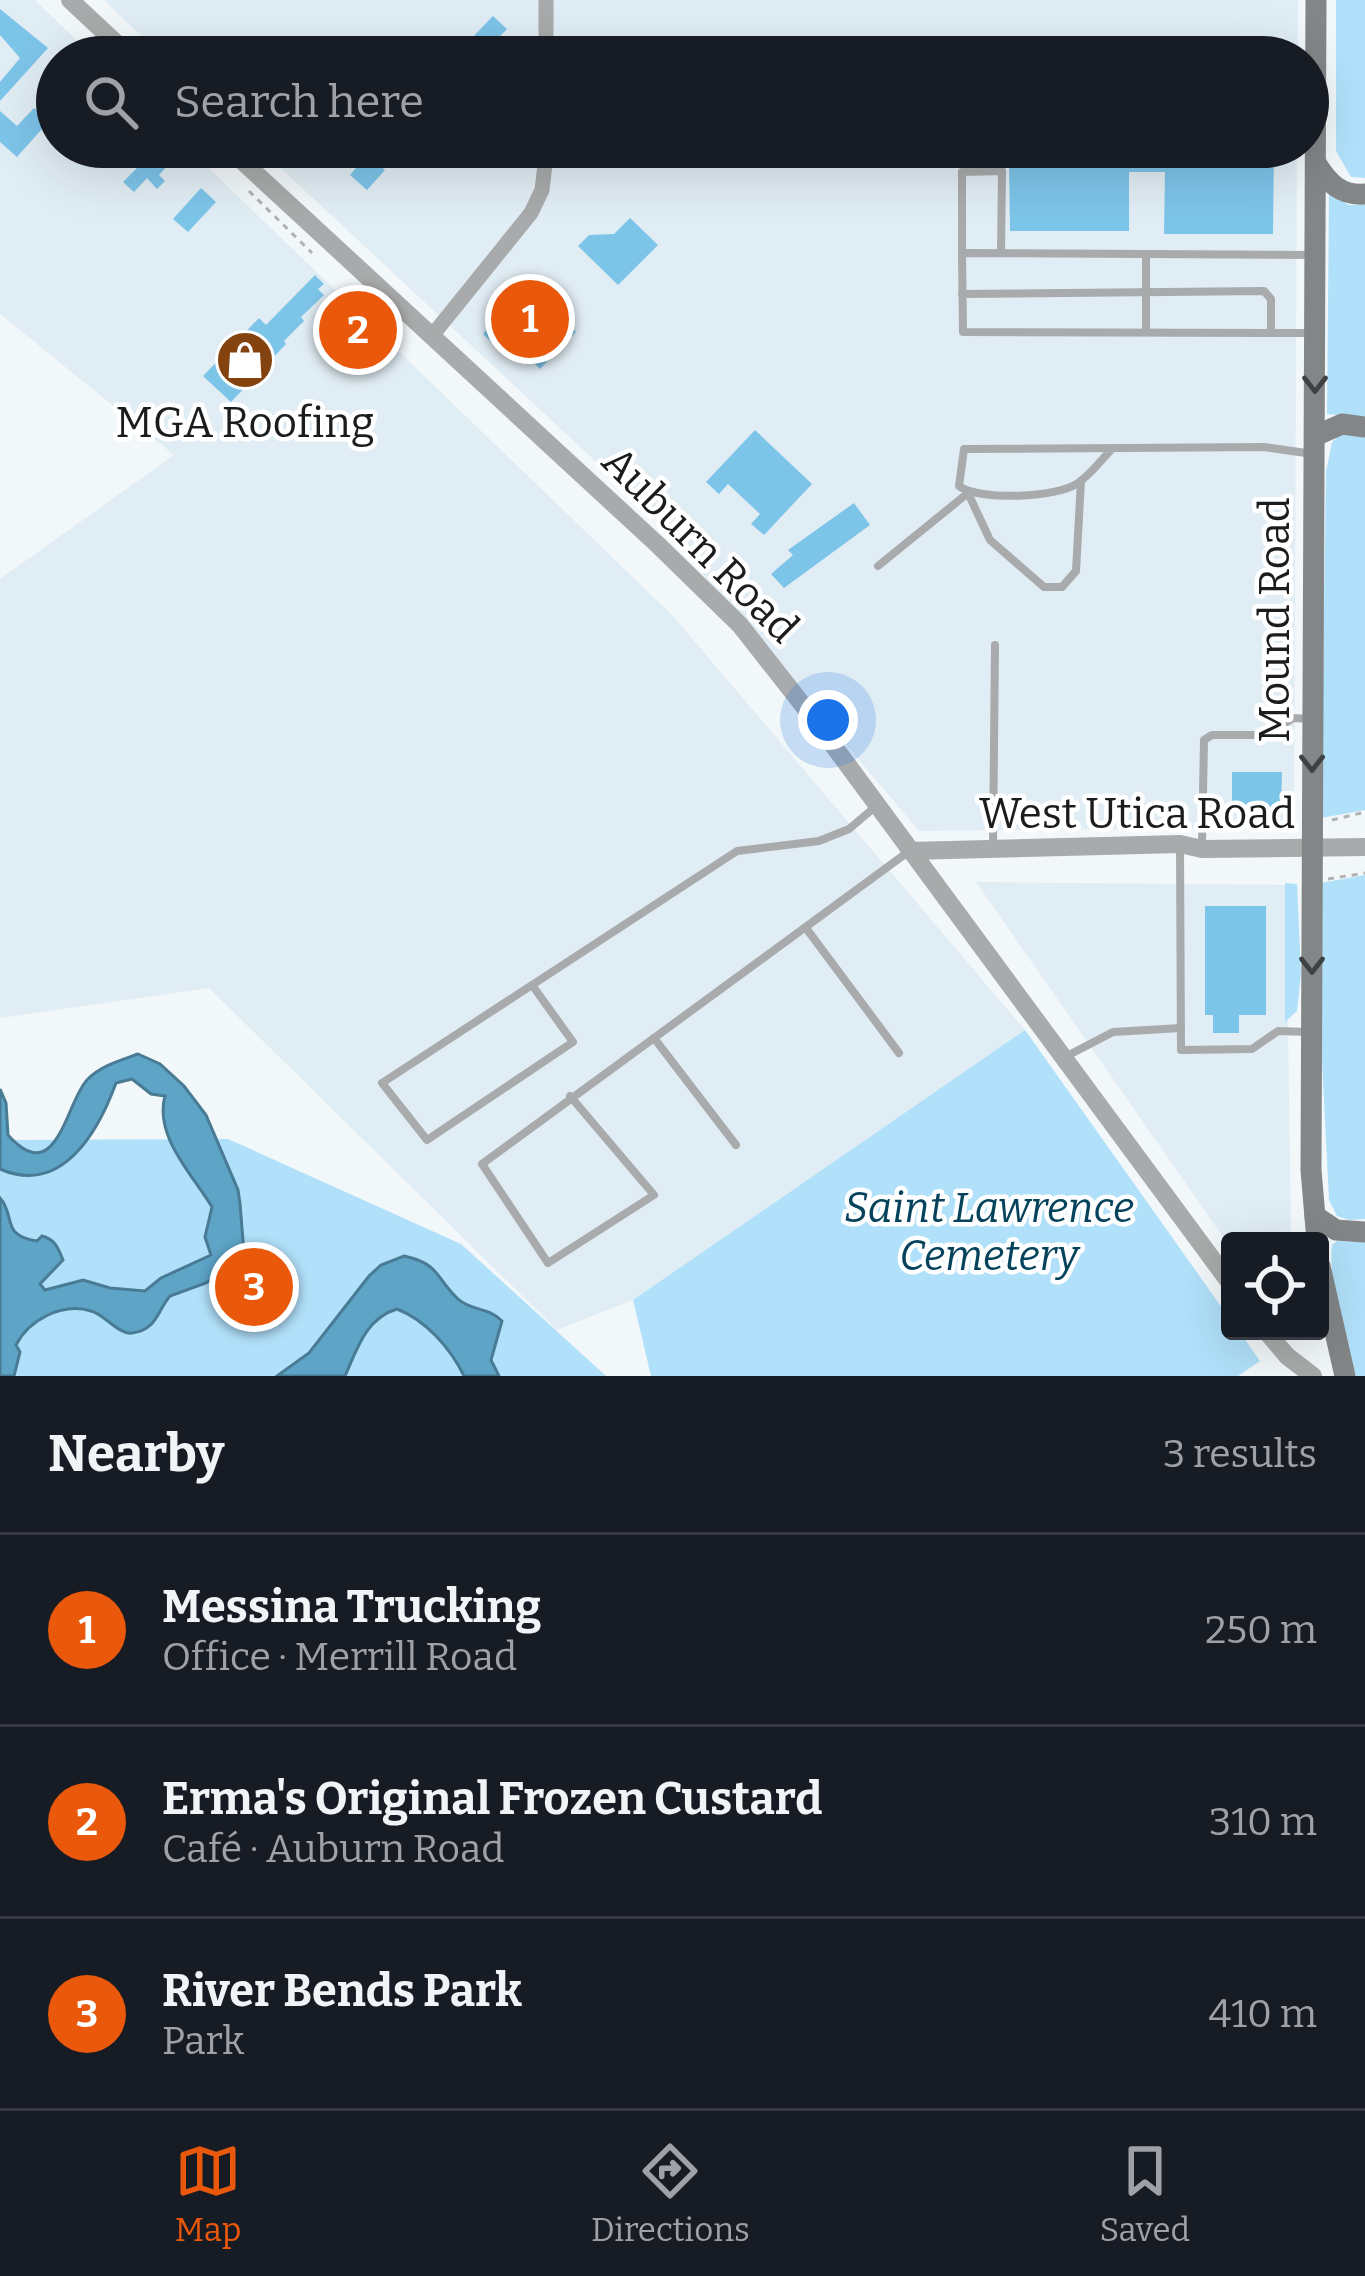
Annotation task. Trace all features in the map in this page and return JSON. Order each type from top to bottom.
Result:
[{"type":"main road","name":"Mound Road","points":[[1314,36],[1316,0]]},
{"type":"main road","name":"Mound Road","points":[[1316,168],[1311,1033],[1316,1232]]},
{"type":"main road","points":[[1319,168],[1341,191],[1365,194]]},
{"type":"main road","points":[[1315,445],[1342,424],[1365,427]]},
{"type":"main road","points":[[1315,1216],[1336,1230],[1365,1232]]},
{"type":"main road","points":[[1329,1306],[1345,1376]]},
{"type":"street","points":[[70,0],[109,36]]},
{"type":"street","points":[[546,0],[546,36]]},
{"type":"street","name":"Auburn Road","points":[[250,168],[729,614],[814,718],[1221,1271]]},
{"type":"street","points":[[431,337],[531,213],[542,190],[545,168]]},
{"type":"street","name":"West Utica Road","points":[[909,851],[1180,844],[1202,849],[1365,847]]},
{"type":"street","points":[[1274,1340],[1312,1376]]},
{"type":"lane","points":[[1001,253],[1002,171],[962,172],[963,332],[1316,333]]},
{"type":"lane","points":[[962,253],[1316,255]]},
{"type":"lane","points":[[1146,254],[1146,332]]},
{"type":"lane","points":[[962,294],[1264,291],[1271,298],[1271,332]]},
{"type":"lane","points":[[1112,449],[1081,481],[1060,490],[983,497],[958,486],[964,449],[1315,445]]},
{"type":"lane","points":[[968,493],[990,540],[1044,587],[1053,588],[1062,587],[1076,571],[1081,481]]},
{"type":"lane","points":[[878,566],[968,493]]},
{"type":"lane","points":[[993,849],[995,645]]},
{"type":"lane","points":[[1202,849],[1204,740],[1212,735],[1266,735],[1293,718],[1312,719]]},
{"type":"lane","points":[[532,986],[573,1042],[428,1140],[382,1083],[737,851],[819,841],[849,829],[876,806]]},
{"type":"lane","points":[[1180,844],[1181,1050],[1252,1049],[1278,1031],[1311,1033]]},
{"type":"lane","points":[[570,1096],[654,1195],[548,1263],[482,1164],[570,1096],[909,851]]},
{"type":"lane","points":[[806,928],[899,1053]]},
{"type":"lane","points":[[1063,1058],[1113,1031],[1181,1028]]},
{"type":"lane","points":[[654,1038],[736,1145]]},
{"type":"path","points":[[249,191],[312,253]]},
{"type":"path","points":[[1321,820],[1365,812]]},
{"type":"path","points":[[1321,881],[1365,873]]},
{"type":"shaded area","points":[[0,0],[35,0],[72,36],[36,36],[36,168],[209,168],[673,616],[1025,1030],[633,1300],[557,1330],[209,988],[0,1018],[0,579],[174,455],[0,314]]},
{"type":"shaded area","points":[[104,0],[1298,0],[1298,36],[141,36]]},
{"type":"shaded area","points":[[281,168],[1297,168],[1294,827],[919,831],[651,513]]},
{"type":"shaded area","points":[[976,882],[1286,885],[1291,1232],[1221,1234]]},
{"type":"shaded area","points":[[138,1054],[160,1064],[206,1115],[238,1190],[244,1253],[238,1264],[206,1283],[170,1296],[152,1324],[140,1331],[127,1333],[96,1313],[80,1309],[48,1315],[16,1345],[20,1352],[14,1376],[0,1376],[0,1198],[18,1235],[37,1241],[46,1237],[63,1260],[40,1284],[45,1290],[83,1280],[145,1291],[161,1278],[211,1255],[205,1237],[212,1207],[170,1140],[163,1111],[165,1096],[151,1094],[132,1079],[116,1083],[88,1139],[59,1167],[22,1175],[0,1169],[0,1089],[8,1135],[38,1153],[58,1136],[87,1080],[104,1067]]},
{"type":"shaded area","points":[[404,1256],[431,1267],[463,1303],[502,1321],[491,1360],[499,1376],[464,1376],[436,1337],[397,1309],[370,1327],[345,1376],[277,1376],[309,1353],[369,1276]]},
{"type":"green space","points":[[1336,0],[1365,0],[1365,178],[1351,177],[1336,151]]},
{"type":"green space","points":[[1329,194],[1349,205],[1365,205],[1365,417],[1327,414]]},
{"type":"green space","points":[[1341,434],[1365,438],[1365,810],[1321,818],[1326,472],[1332,442]]},
{"type":"green space","points":[[1365,875],[1365,1219],[1349,1220],[1337,1216],[1329,1200],[1321,1040],[1321,883]]},
{"type":"green space","points":[[1285,883],[1297,884],[1301,974],[1297,1011],[1285,1022]]},
{"type":"green space","name":"Saint Lawrence Cemetery","points":[[1025,1030],[1221,1306],[1221,1340],[1245,1340],[1260,1361],[1238,1376],[651,1376],[633,1300]]},
{"type":"green space","points":[[228,1139],[461,1244],[606,1376],[0,1376],[0,1140]]},
{"type":"green space","points":[[1365,1242],[1365,1376],[1356,1376],[1338,1311],[1331,1261],[1332,1245]]},
{"type":"building","points":[[0,9],[36,38],[36,61],[0,101],[0,82],[20,58],[0,35]]},
{"type":"building","points":[[493,16],[507,29],[500,36],[474,36]]},
{"type":"building","points":[[36,110],[36,136],[17,157],[0,142],[0,111],[17,126]]},
{"type":"building","points":[[137,168],[165,168],[159,175],[165,181],[157,189],[147,178],[134,192],[123,182]]},
{"type":"building","points":[[356,168],[385,170],[367,190],[350,175]]},
{"type":"building","points":[[1009,168],[1274,168],[1273,234],[1164,234],[1165,172],[1129,172],[1129,231],[1010,231]]},
{"type":"building","points":[[201,188],[216,202],[188,232],[173,219]]},
{"type":"building","points":[[630,218],[658,245],[618,285],[578,246],[589,235],[614,234]]},
{"type":"building","name":"MGA Roofing","points":[[315,275],[324,284],[318,289],[324,295],[231,402],[203,376],[259,318],[266,325]]},
{"type":"building","points":[[540,275],[554,289],[555,300],[549,306],[576,332],[540,369],[513,343],[503,353],[483,334]]},
{"type":"building","points":[[365,310],[375,320],[368,328],[374,334],[362,348],[344,332]]},
{"type":"building","points":[[755,430],[812,484],[764,535],[751,524],[760,514],[728,484],[719,494],[706,482]]},
{"type":"building","points":[[854,503],[870,525],[784,588],[771,574],[793,555],[788,550]]},
{"type":"building","points":[[1232,772],[1282,772],[1281,811],[1232,811]]},
{"type":"building","points":[[1205,906],[1266,906],[1266,1015],[1239,1015],[1239,1033],[1213,1033],[1213,1015],[1205,1015]]},
{"type":"place","name":"Messina Trucking","points":[[530,319]]},
{"type":"place","name":"Erma's Original Frozen Custard","points":[[358,330]]},
{"type":"place","name":"MGA Roofing","points":[[245,360]]},
{"type":"place","name":"River Bends Park","points":[[254,1287]]}]
